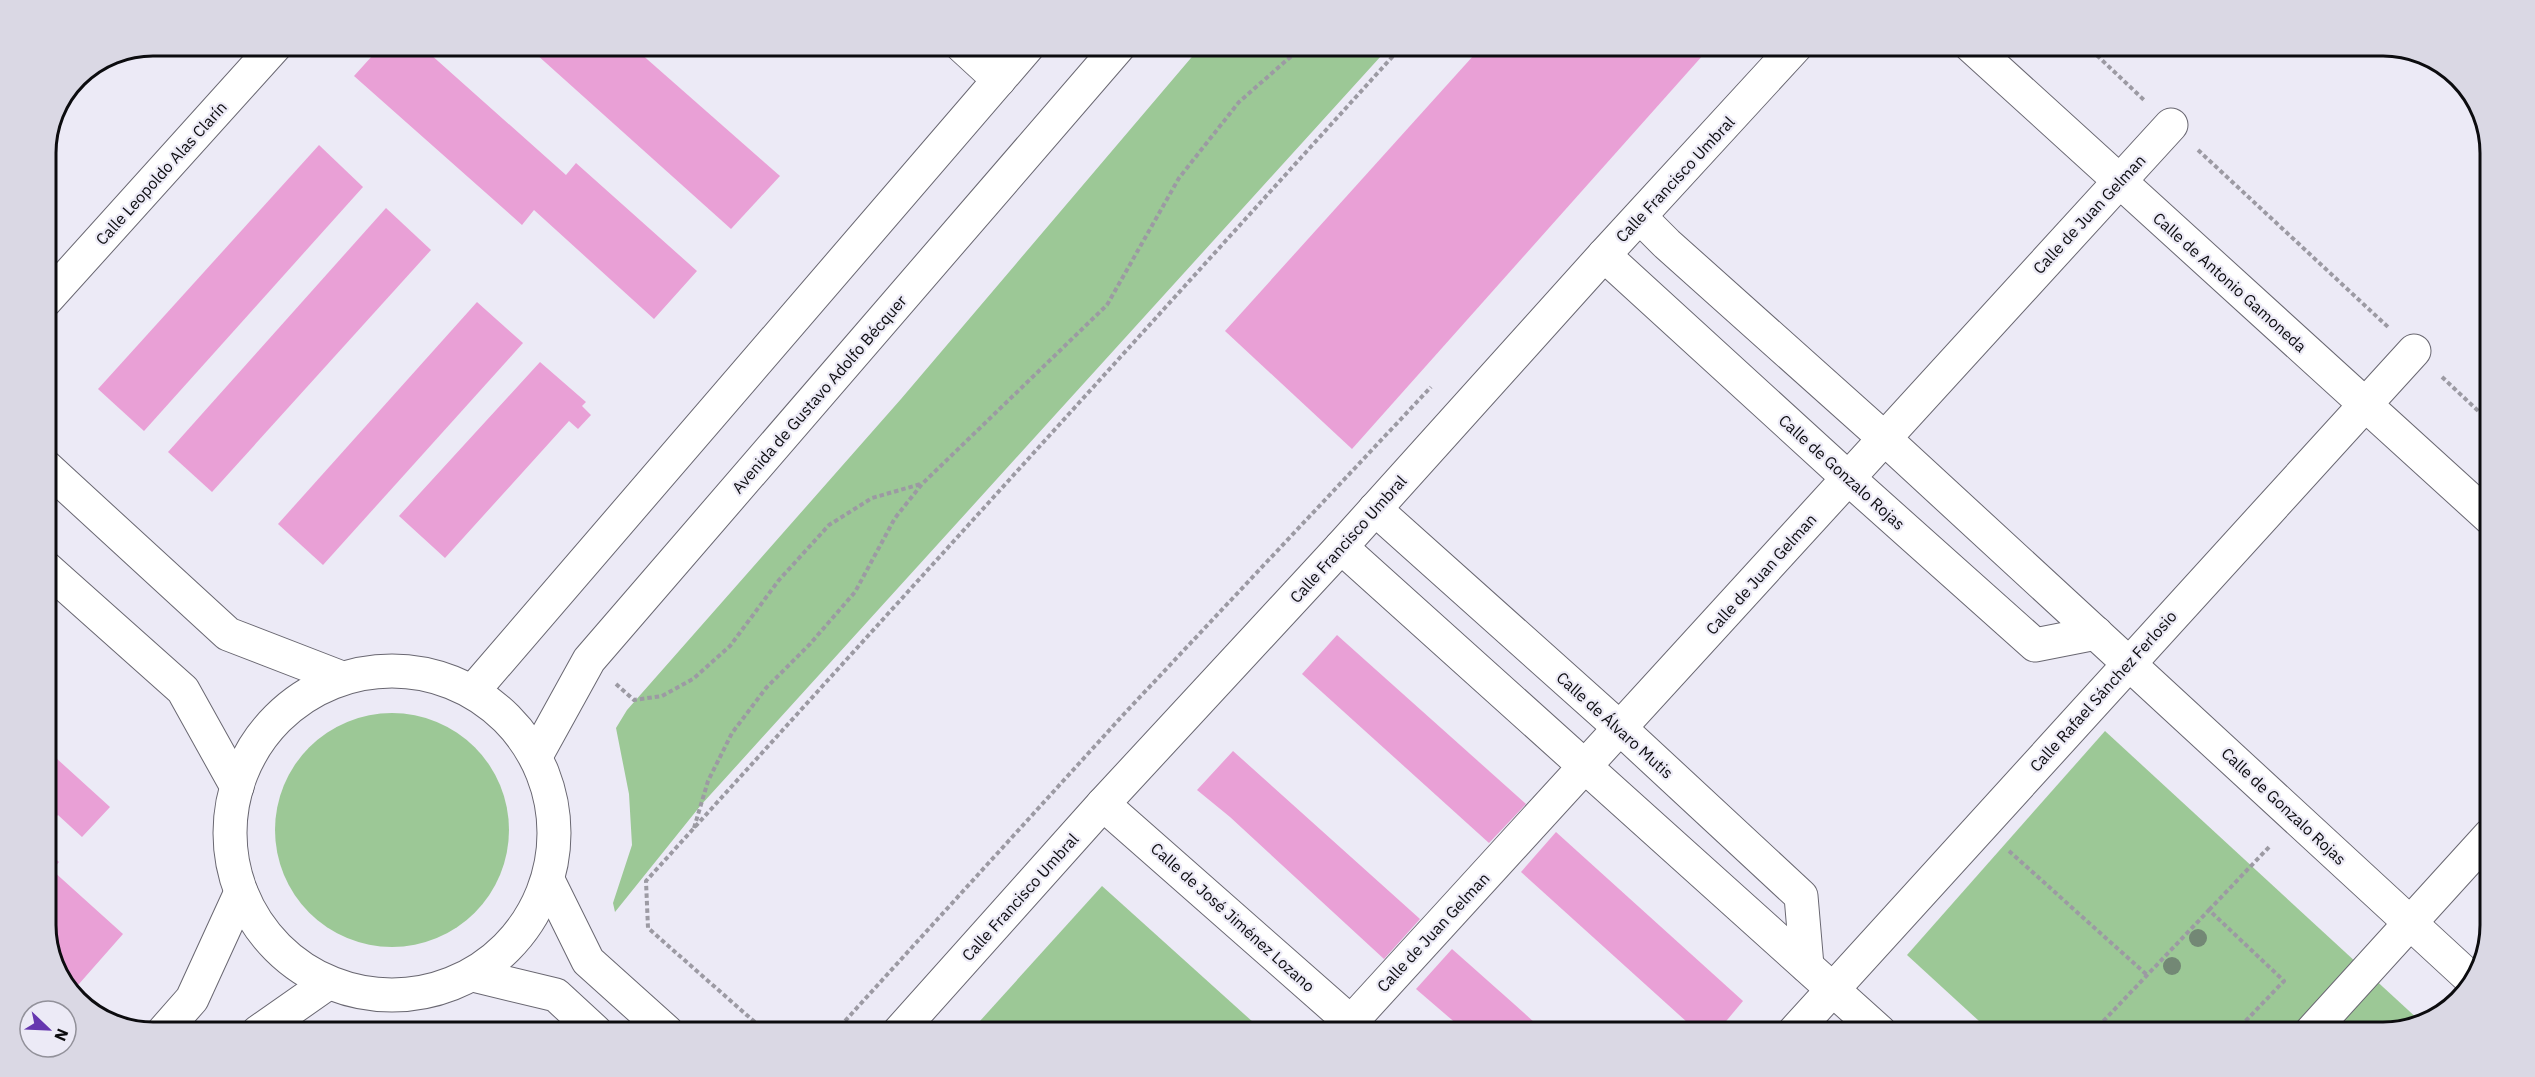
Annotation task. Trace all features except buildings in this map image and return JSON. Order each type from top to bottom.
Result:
[{"type":"street","name":"Calle Leopoldo Alas Clarín","points":[[56,289],[266,56]]},
{"type":"street","points":[[973,56],[999,80]]},
{"type":"street","points":[[473,692],[1020,56]]},
{"type":"street","name":"Avenida de Gustavo Adolfo Bécquer","points":[[536,756],[589,660],[1111,56]]},
{"type":"street","name":"Calle Francisco Umbral","points":[[908,1022],[1103,804],[1341,547],[1787,56]]},
{"type":"street","name":"Calle de Antonio Gamoneda","points":[[1982,56],[2479,508]]},
{"type":"street","name":"Calle de Juan Gelman","points":[[1360,1022],[1586,766],[2171,125]]},
{"type":"street","name":"Calle de Gonzalo Rojas","points":[[1640,217],[1667,244],[1884,438],[2466,974]]},
{"type":"street","name":"Calle de Gonzalo Rojas","points":[[1604,255],[1848,478],[2036,645],[2096,633]]},
{"type":"street","name":"Calle Rafael Sánchez Ferlosio","points":[[1803,1022],[2414,351]]},
{"type":"street","points":[[56,476],[228,634],[342,678]]},
{"type":"street","name":"Calle de Álvaro Mutis","points":[[1375,509],[1621,729],[1801,896],[1807,966]]},
{"type":"street","points":[[1341,547],[1869,1022]]},
{"type":"street","points":[[56,577],[183,690],[237,787]]},
{"type":"street","points":[[385,670],[437,676],[473,692],[513,723],[536,756],[550,793],[555,840],[548,880],[528,922],[506,950],[473,975],[430,992],[390,997],[358,993],[328,983],[293,963],[262,931],[241,892],[227,838],[237,787],[260,738],[299,700],[342,678],[385,670]]},
{"type":"street","name":"Calle de José Jiménez Lozano","points":[[1103,804],[1350,1022]]},
{"type":"street","points":[[2320,1022],[2480,846]]},
{"type":"street","points":[[548,880],[588,961],[656,1022]]},
{"type":"street","points":[[172,1022],[192,999],[241,892]]},
{"type":"street","points":[[473,975],[556,995],[585,1022]]},
{"type":"street","points":[[272,1022],[328,983]]},
{"type":"path","points":[[693,829],[708,781],[732,733],[766,688],[810,644],[855,592],[895,518],[922,484],[1107,305],[1179,178],[1239,102],[1291,56]]},
{"type":"path","points":[[755,1022],[648,928],[646,881],[1393,56]]},
{"type":"path","points":[[2098,56],[2479,412]]},
{"type":"path","points":[[844,1022],[1124,714],[1434,384]]},
{"type":"path","points":[[612,680],[634,700],[662,696],[693,679],[730,646],[779,580],[830,525],[872,498],[922,484]]},
{"type":"path","points":[[2102,1022],[2296,818]]},
{"type":"path","points":[[1981,826],[2147,975]]},
{"type":"path","points":[[2209,910],[2284,981],[2245,1022]]},
{"type":"green space","points":[[1193,56],[1381,56],[701,805],[615,912],[613,903],[632,845],[629,794],[616,728],[627,710],[901,399]]},
{"type":"green space","points":[[392,713],[437,722],[457,733],[482,756],[500,785],[509,830],[500,875],[489,895],[466,920],[437,938],[392,947],[347,938],[327,927],[302,904],[284,875],[275,830],[284,785],[295,765],[318,740],[347,722]]},
{"type":"green space","points":[[2105,731],[2414,1016],[2383,1022],[1980,1022],[1907,955]]},
{"type":"green space","points":[[1102,886],[1253,1022],[979,1022]]}]
